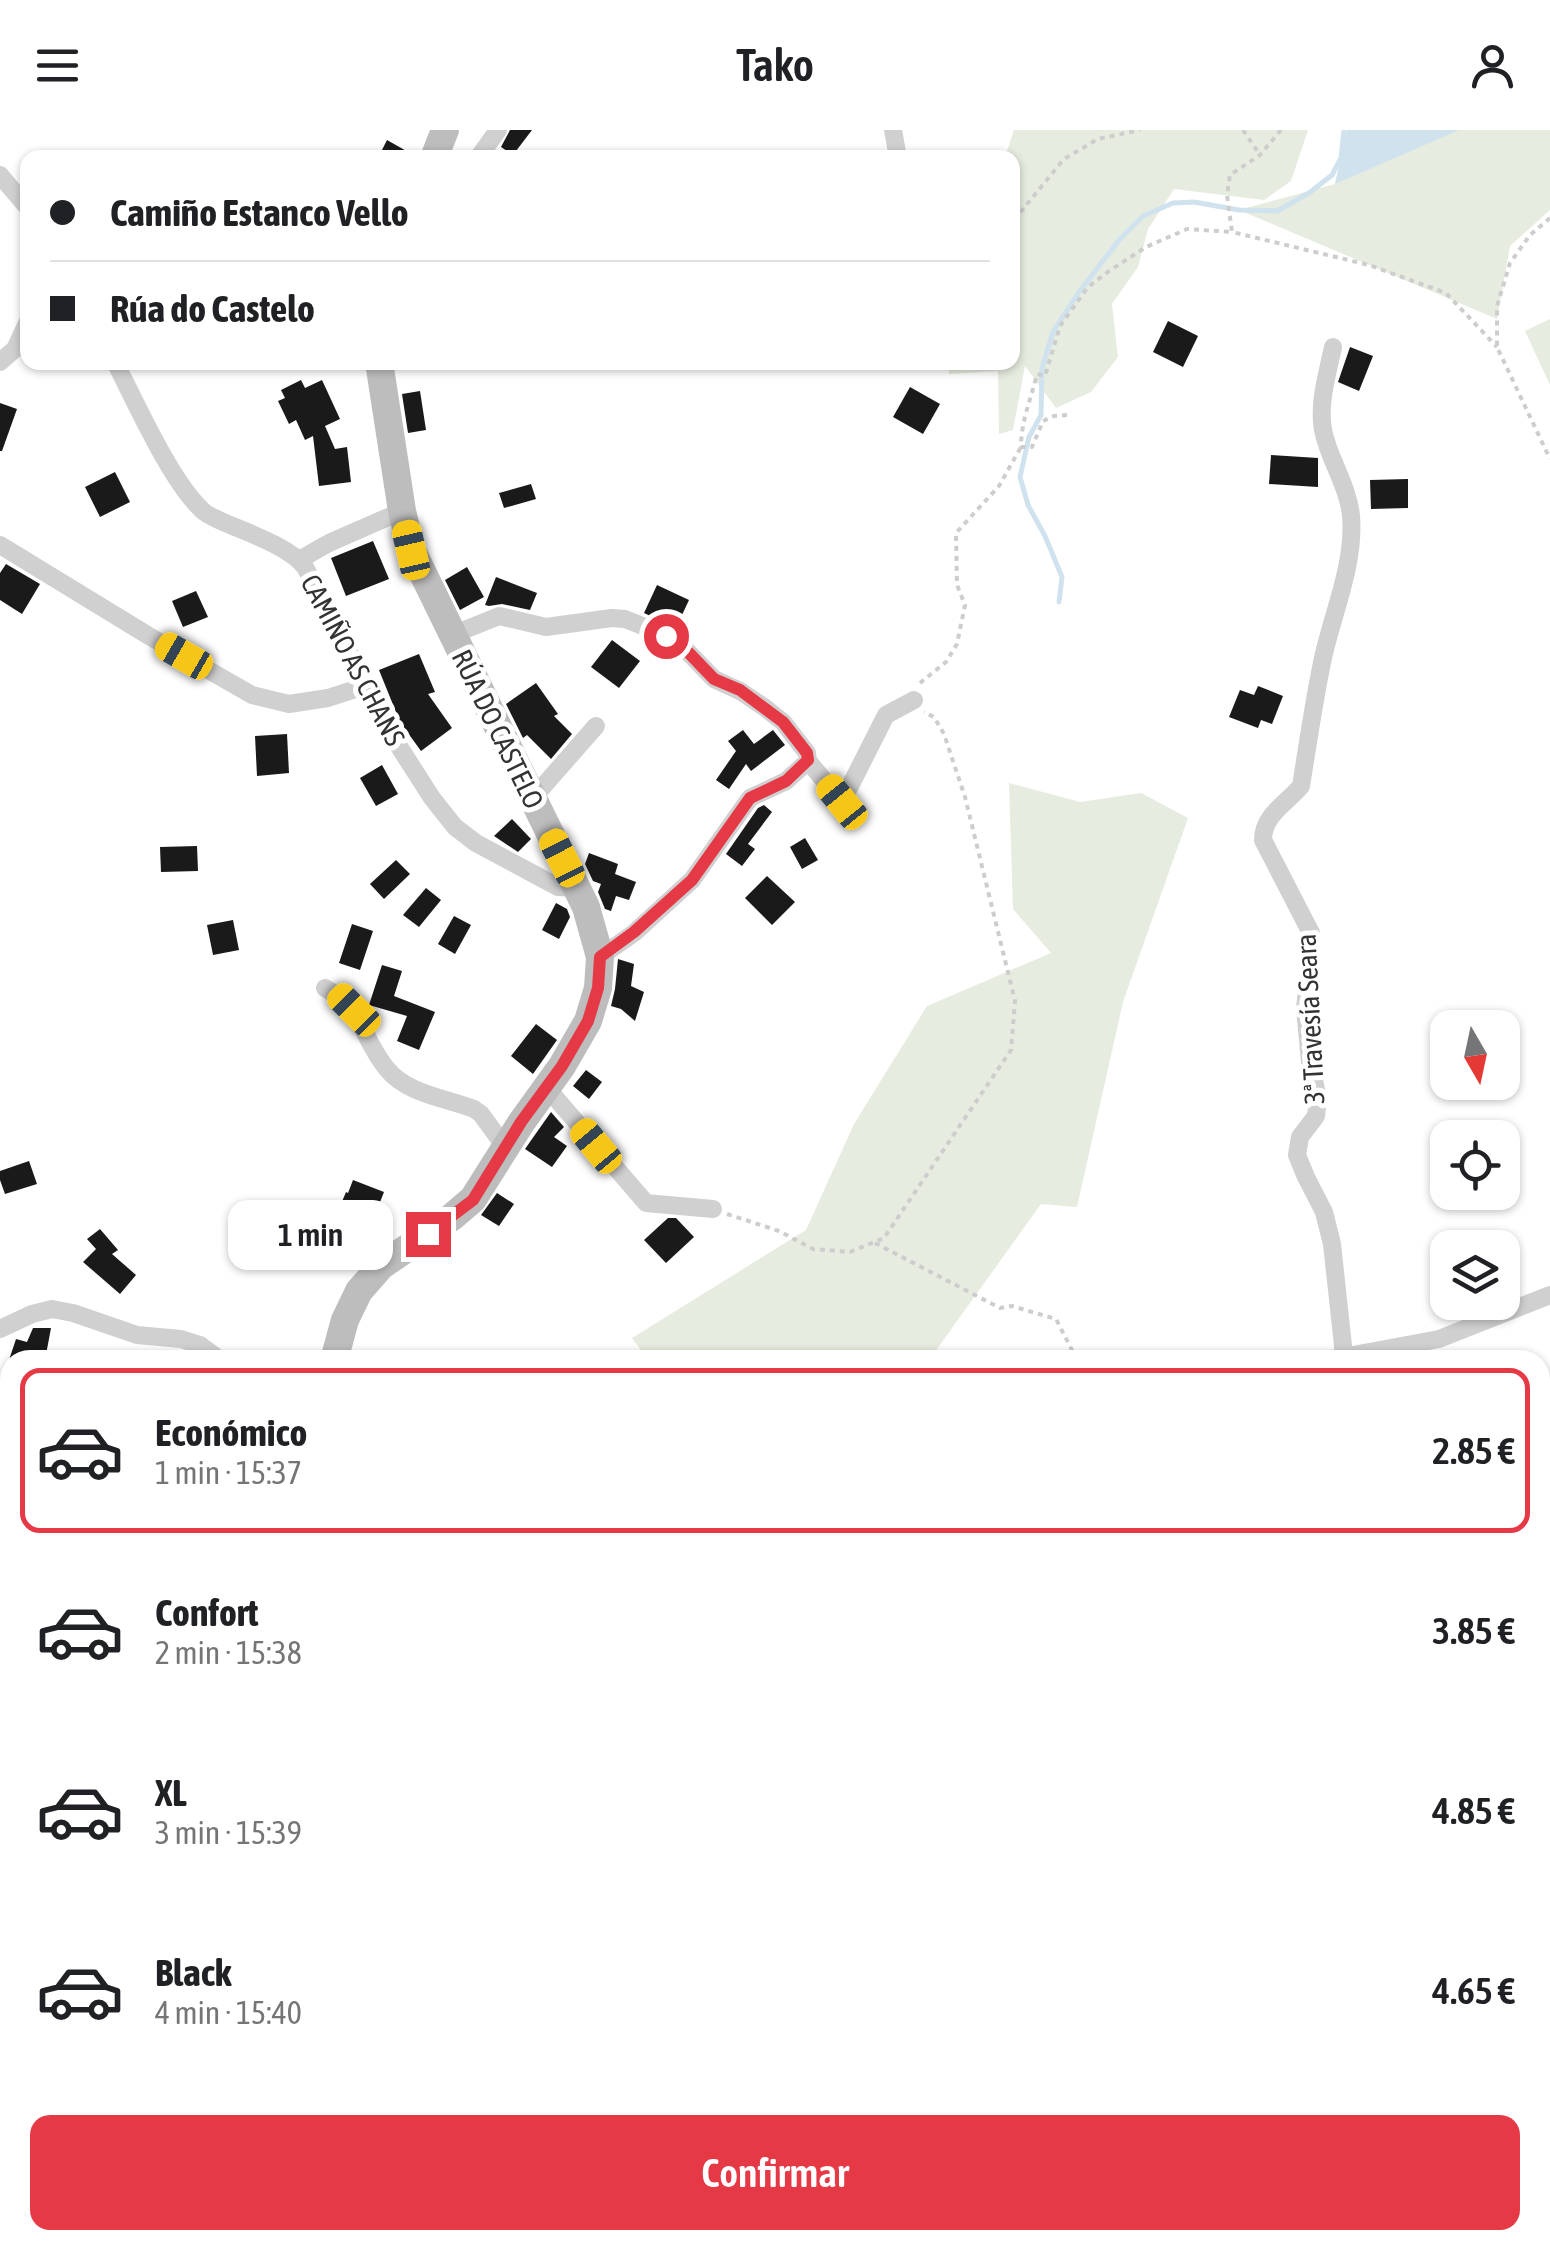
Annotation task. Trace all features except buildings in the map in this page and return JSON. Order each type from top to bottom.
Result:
[{"type":"street","points":[[0,174],[20,198]]},
{"type":"street","points":[[0,362],[15,349],[20,338]]},
{"type":"street","name":"3ª Travesía Seara","points":[[1333,346],[1323,428],[1344,483],[1351,516],[1350,543],[1323,657],[1301,786],[1268,818],[1263,840],[1311,933],[1305,1008],[1318,1099],[1316,1116],[1300,1138],[1297,1155],[1324,1212],[1332,1244],[1335,1350]]},
{"type":"street","name":"CAMIÑO AS CHANS","points":[[120,370],[168,462],[205,513],[299,560],[391,734],[454,826],[476,843],[558,887],[577,888]]},
{"type":"street","name":"RÚA DO CASTELO","points":[[337,1350],[359,1291],[381,1266],[473,1200],[588,1021],[598,988],[600,957],[586,907],[411,550],[380,370]]},
{"type":"street","points":[[299,560],[402,511]]},
{"type":"street","points":[[0,545],[252,695],[289,704],[328,698],[365,686]]},
{"type":"street","points":[[452,635],[499,616],[546,627],[625,619],[666,636],[714,679],[740,690],[783,722],[842,802],[886,715],[914,700]]},
{"type":"street","points":[[532,798],[596,726]]},
{"type":"street","points":[[600,957],[692,880],[750,798],[786,781],[808,760]]},
{"type":"street","points":[[326,988],[354,1010],[387,1069],[398,1079],[474,1109],[506,1147]]},
{"type":"street","points":[[546,1088],[646,1203],[713,1209]]},
{"type":"street","points":[[1379,1350],[1439,1339],[1550,1295]]},
{"type":"street","points":[[0,1330],[52,1309],[137,1334],[200,1345],[207,1350]]},
{"type":"path","points":[[1020,213],[1064,159],[1098,139],[1140,130]]},
{"type":"path","points":[[1241,130],[1260,154]]},
{"type":"path","points":[[1232,232],[1227,195],[1230,175],[1260,154],[1281,130]]},
{"type":"path","points":[[1497,347],[1498,306],[1510,263],[1530,235],[1550,218]]},
{"type":"path","points":[[713,1209],[779,1231],[812,1249],[850,1252],[884,1238],[1011,1050],[1015,1001],[965,797],[944,734],[934,717],[921,710],[914,700],[918,685],[946,662],[957,644],[965,606],[957,585],[956,533],[1000,486],[1021,447],[1021,426],[1037,374],[1045,376],[1060,326],[1088,287],[1146,247],[1187,228],[1232,232],[1369,266],[1446,293],[1497,347],[1550,460]]},
{"type":"path","points":[[1021,447],[1032,447],[1042,421],[1067,416]]},
{"type":"path","points":[[874,1242],[1000,1308],[1012,1306],[1056,1320],[1072,1350]]},
{"type":"shaded area","points":[[1014,130],[1308,130],[1291,181],[1264,200],[1174,189],[1148,229],[1138,267],[1112,304],[1118,357],[1091,392],[1056,408],[1025,366],[1013,430],[999,434],[998,371],[949,374],[949,370],[1020,370],[1020,150],[1007,150]]},
{"type":"shaded area","points":[[1347,130],[1550,130],[1550,210],[1510,246],[1497,319],[1239,210],[1335,184]]},
{"type":"shaded area","points":[[1550,319],[1550,385],[1525,331]]},
{"type":"shaded area","points":[[1009,783],[1080,802],[1141,793],[1188,818],[1123,1002],[1077,1207],[1041,1204],[936,1350],[641,1350],[632,1338],[806,1230],[854,1124],[927,1006],[1051,953],[1013,909]]},
{"type":"water","points":[[1347,130],[1459,130],[1335,184]]},
{"type":"waterway","points":[[1059,602],[1062,577],[1028,505],[1020,477],[1029,437],[1041,415],[1042,368],[1053,332],[1120,239],[1143,216],[1173,203],[1194,202],[1239,210],[1277,211],[1332,175],[1341,158],[1344,130]]},
{"type":"route","points":[[428,1234],[473,1200],[521,1122],[562,1066],[588,1021],[598,988],[600,957],[692,880],[750,798],[786,781],[808,760],[807,753],[783,722],[740,690],[714,679],[666,636]]}]
